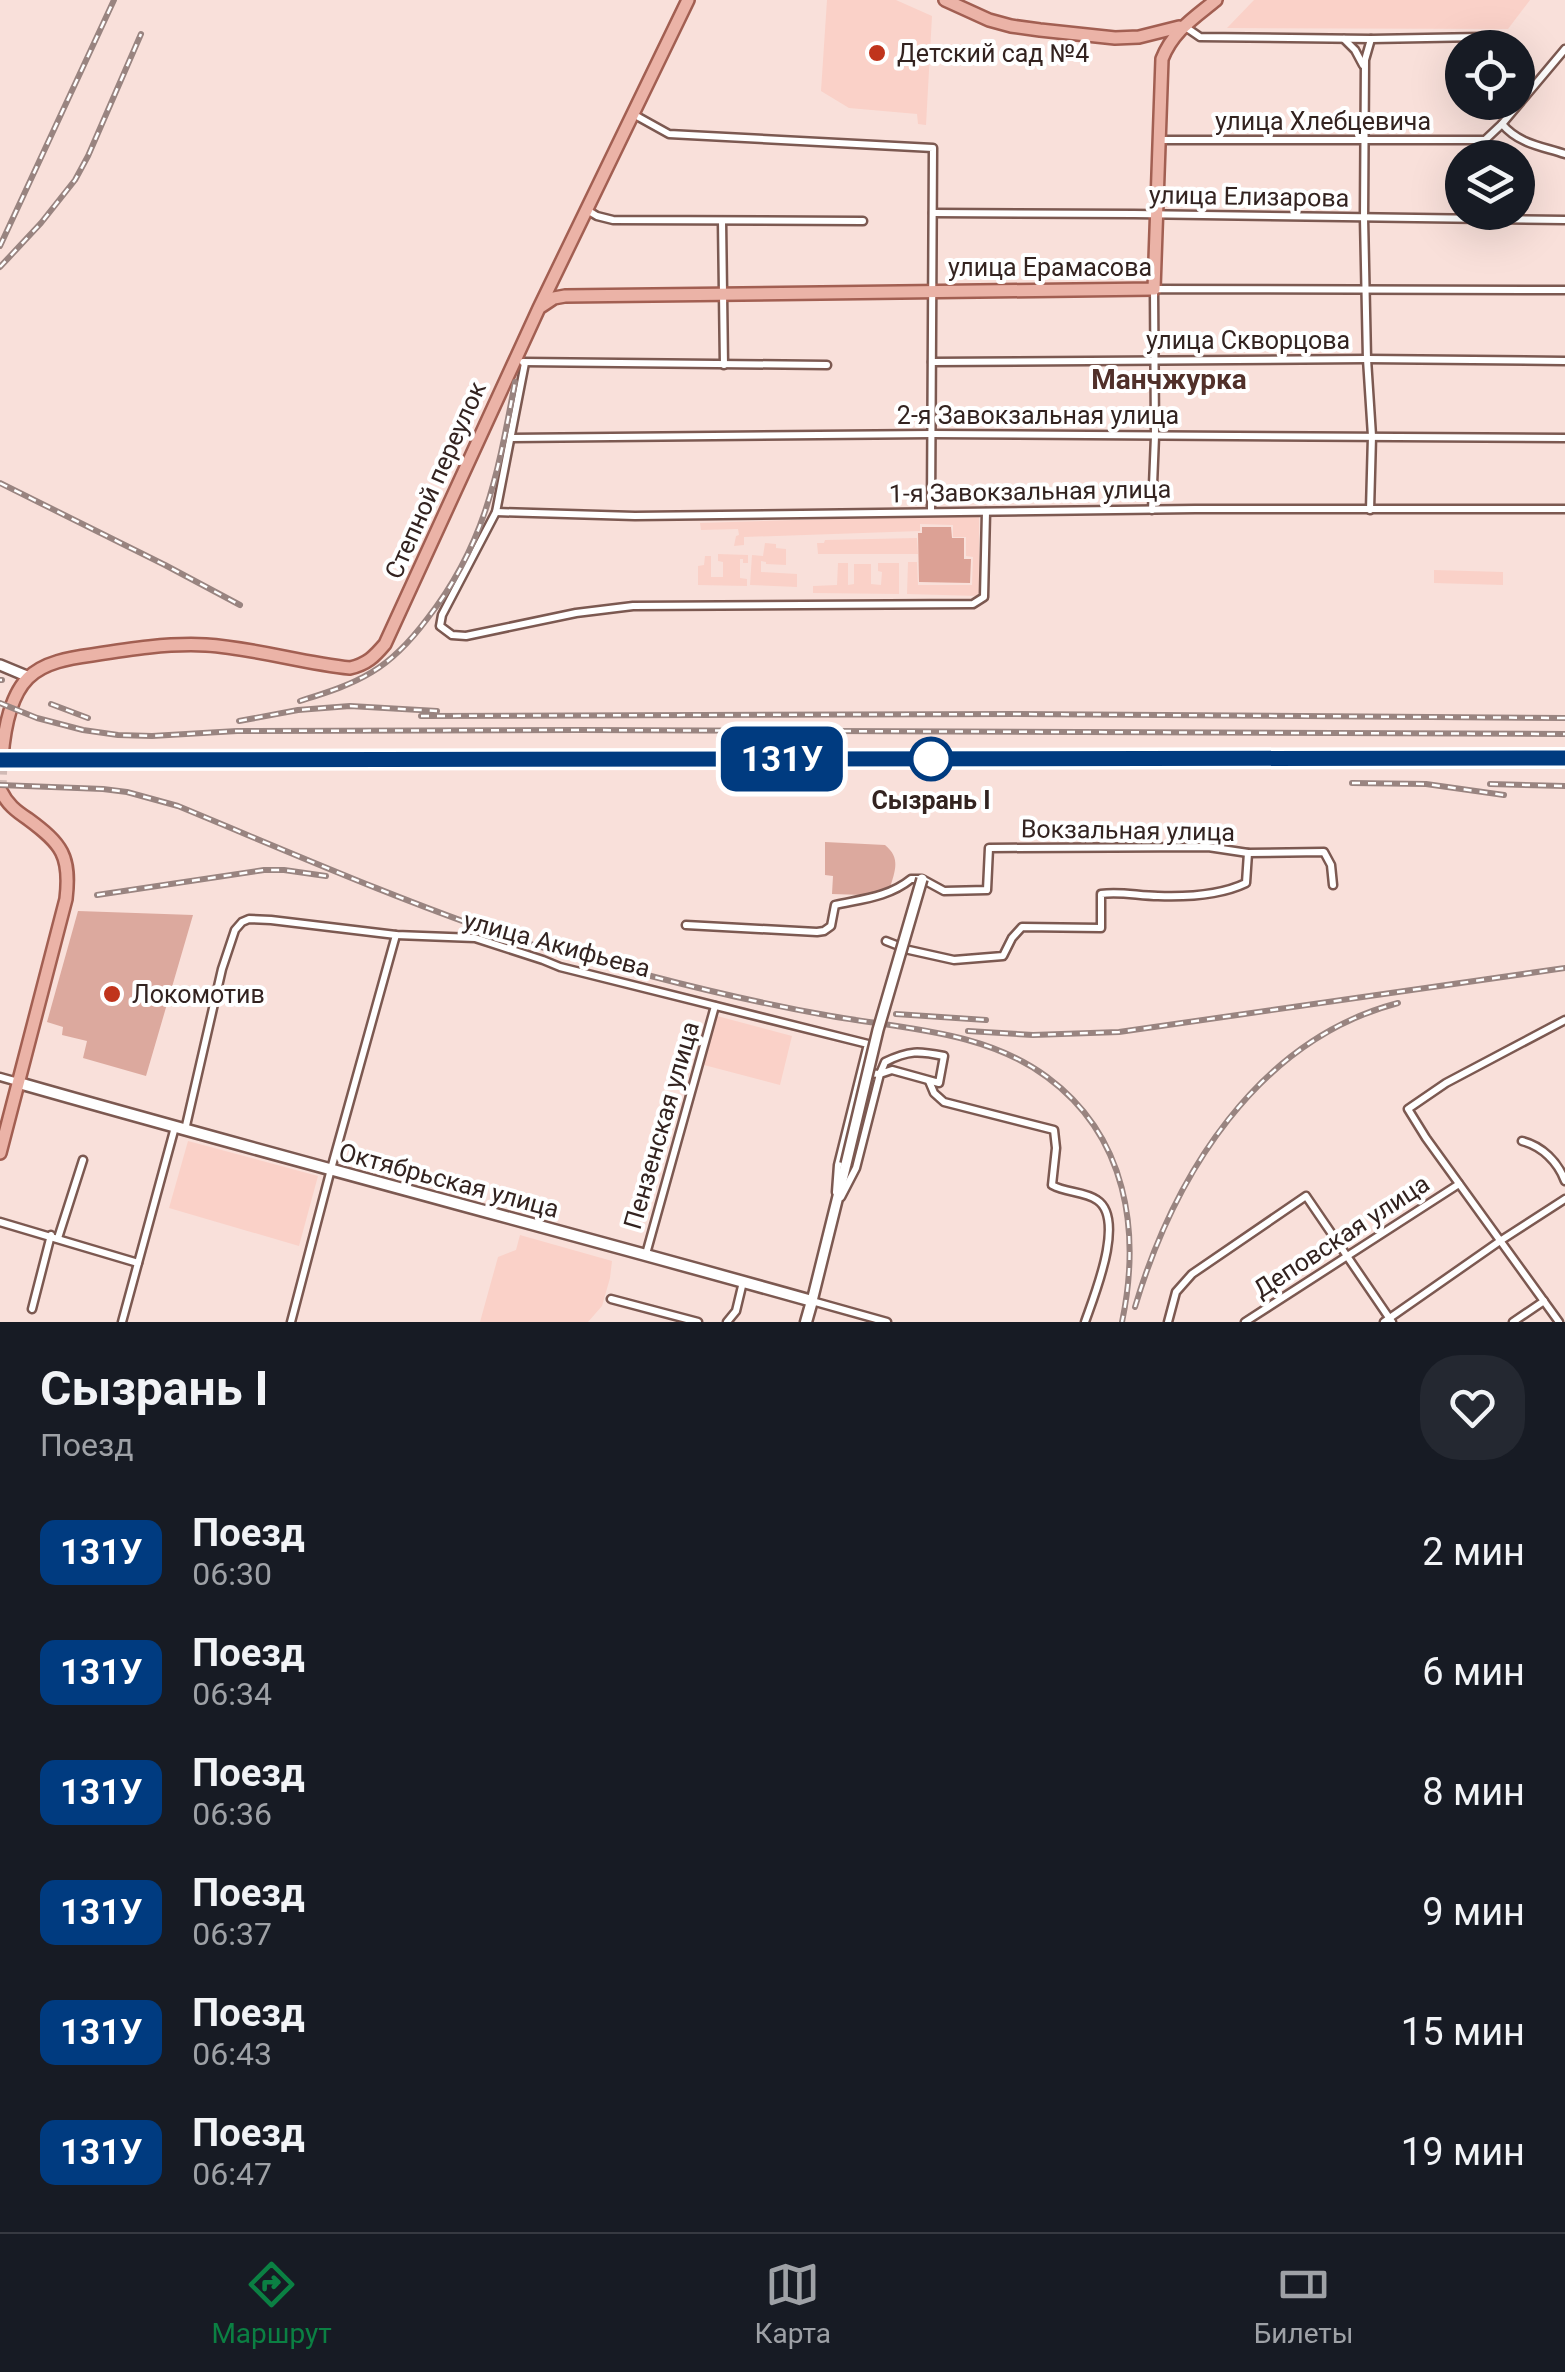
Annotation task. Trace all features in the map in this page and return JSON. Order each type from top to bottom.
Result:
[{"type":"main road","name":"Степной переулок","points":[[29,677],[43,668],[77,658],[177,644],[209,645],[350,668],[372,659],[385,644],[520,361],[538,308],[688,0]]},
{"type":"main road","points":[[946,0],[1011,26],[1116,38],[1154,35],[1183,25]]},
{"type":"main road","points":[[1154,289],[1162,59],[1183,25],[1216,0]]},
{"type":"main road","points":[[1138,38],[1156,48],[1162,59]]},
{"type":"main road","points":[[555,274],[556,289],[565,296]]},
{"type":"main road","name":"улица Ерамасова","points":[[538,308],[565,296],[1154,289]]},
{"type":"main road","points":[[2,757],[2,738],[20,688],[29,677]]},
{"type":"main road","points":[[0,1153],[66,898],[68,868],[52,839],[9,804],[1,791]]},
{"type":"main road","name":"Октябрьская улица","points":[[19,1082],[812,1301]]},
{"type":"main road","points":[[806,1322],[812,1301]]},
{"type":"street","points":[[1183,25],[1200,37],[1445,38]]},
{"type":"street","points":[[1343,38],[1355,50],[1365,72]]},
{"type":"street","points":[[1370,510],[1372,436],[1364,218],[1365,60],[1371,39]]},
{"type":"street","name":"улица Хлебцевича","points":[[1158,140],[1486,140],[1565,49]]},
{"type":"street","points":[[633,114],[670,134],[933,148],[931,511]]},
{"type":"street","points":[[1502,124],[1512,136],[1527,144],[1565,154]]},
{"type":"street","points":[[586,210],[612,220],[863,221]]},
{"type":"street","name":"улица Елизарова","points":[[933,214],[1565,220]]},
{"type":"street","points":[[722,221],[724,364]]},
{"type":"street","points":[[1152,510],[1154,289]]},
{"type":"street","name":"улица Ерамасова","points":[[1154,289],[1565,290]]},
{"type":"street","points":[[827,365],[520,361],[511,438],[496,512],[442,615],[440,626],[452,635],[472,636],[576,613],[634,606],[973,604],[984,597],[986,512]]},
{"type":"street","name":"улица Скворцова","points":[[932,362],[1565,361]]},
{"type":"street","name":"2-я Завокзальная улица","points":[[511,438],[932,434],[1565,438]]},
{"type":"street","name":"1-я Завокзальная улица","points":[[496,512],[635,516],[1565,509]]},
{"type":"street","points":[[0,664],[29,677]]},
{"type":"street","name":"Вокзальная улица","points":[[926,881],[944,891],[988,890],[989,848],[1208,847],[1248,852],[1324,852],[1333,885]]},
{"type":"street","name":"Вокзальная улица","points":[[886,940],[909,950],[954,960],[1003,956],[1022,927],[1100,928],[1101,894],[1197,895],[1235,888],[1246,883],[1248,852]]},
{"type":"street","points":[[686,925],[824,931],[831,926],[835,904],[888,894],[912,879],[926,881],[878,1030],[812,1301]]},
{"type":"street","name":"улица Акифьева","points":[[180,1129],[235,930],[242,922],[260,920],[396,935],[475,938],[560,967],[868,1044],[860,1072]]},
{"type":"street","points":[[291,1322],[396,935]]},
{"type":"street","name":"Пензенская улица","points":[[646,1254],[715,1006]]},
{"type":"street","points":[[1559,1322],[1408,1109],[1446,1082],[1565,1020]]},
{"type":"street","points":[[835,1208],[838,1165],[860,1072],[880,1074],[892,1070],[939,1083],[944,1056],[905,1052],[885,1062],[880,1074],[856,1168],[835,1208]]},
{"type":"street","name":"Октябрьская улица","points":[[0,1077],[19,1082]]},
{"type":"street","points":[[929,1081],[944,1102],[1054,1130],[1052,1185],[1090,1196],[1102,1204],[1107,1216],[1108,1250],[1086,1322]]},
{"type":"street","points":[[122,1322],[180,1129]]},
{"type":"street","points":[[1522,1142],[1536,1144],[1562,1172],[1565,1181]]},
{"type":"street","points":[[32,1309],[83,1160]]},
{"type":"street","name":"Деповская улица","points":[[1245,1322],[1459,1184]]},
{"type":"street","points":[[1168,1322],[1176,1292],[1192,1274],[1306,1196],[1388,1321],[1500,1240],[1565,1199]]},
{"type":"street","points":[[0,1222],[138,1263]]},
{"type":"street","points":[[728,1322],[736,1311],[743,1281]]},
{"type":"street","points":[[610,1299],[698,1322]]},
{"type":"street","name":"Октябрьская улица","points":[[812,1301],[887,1322]]},
{"type":"street","points":[[1513,1322],[1544,1301]]},
{"type":"shaded area","name":"Детский сад №4","points":[[827,0],[896,0],[932,16],[926,125],[918,124],[917,114],[849,108],[821,91]]},
{"type":"shaded area","points":[[1254,0],[1530,0],[1508,29],[1227,28]]},
{"type":"shaded area","points":[[979,516],[979,596],[907,594],[908,562],[917,562],[918,585],[972,585],[973,557],[966,556],[966,537],[953,537],[953,525],[920,524],[920,531],[744,537],[744,545],[734,546],[738,529],[701,530],[700,523]]},
{"type":"shaded area","points":[[922,527],[951,527],[952,538],[964,538],[964,559],[971,559],[970,583],[919,582],[918,533],[922,533]]},
{"type":"shaded area","points":[[917,538],[918,554],[818,554],[817,543],[825,540]]},
{"type":"shaded area","points":[[765,543],[786,549],[786,565],[761,561],[761,572],[797,574],[797,587],[750,585],[752,555],[763,556]]},
{"type":"shaded area","points":[[718,554],[748,555],[748,563],[740,559],[740,578],[747,579],[747,586],[698,585],[698,566],[704,565],[705,556],[711,556],[711,577],[723,577],[723,562],[718,561]]},
{"type":"shaded area","points":[[838,563],[848,563],[848,585],[854,584],[854,564],[871,564],[871,584],[881,585],[878,563],[899,563],[899,594],[813,593],[813,586],[837,585]]},
{"type":"shaded area","points":[[1434,570],[1503,572],[1503,585],[1434,583]]},
{"type":"shaded area","points":[[825,842],[885,845],[895,860],[890,888],[863,895],[832,894],[833,876],[825,875]]},
{"type":"shaded area","name":"Локомотив","points":[[78,911],[193,915],[146,1076],[83,1058],[87,1041],[62,1035],[63,1027],[47,1022]]},
{"type":"shaded area","points":[[717,1016],[792,1036],[780,1085],[704,1065]]},
{"type":"shaded area","points":[[188,1141],[318,1176],[299,1246],[169,1208]]},
{"type":"shaded area","points":[[520,1235],[612,1261],[602,1306],[588,1322],[480,1322],[498,1257],[516,1250]]},
{"type":"tunnel","points":[[1,791],[2,757]]},
{"type":"railway","points":[[0,246],[114,0]]},
{"type":"railway","points":[[0,267],[75,180],[141,34]]},
{"type":"railway","points":[[300,701],[346,685],[380,667],[409,641],[447,591],[487,506],[515,382]]},
{"type":"railway","points":[[0,483],[240,605]]},
{"type":"railway","points":[[0,703],[83,730],[152,736],[237,731],[579,730],[1565,734]]},
{"type":"railway","points":[[51,704],[88,718]]},
{"type":"railway","points":[[239,721],[350,706],[437,711]]},
{"type":"railway","points":[[421,716],[1017,714],[1565,718]]},
{"type":"railway","points":[[0,760],[1565,758]]},
{"type":"railway","points":[[1352,783],[1426,784],[1504,795]]},
{"type":"railway","points":[[1490,784],[1565,786]]},
{"type":"railway","points":[[0,785],[127,792],[178,806],[383,891],[525,942],[739,997],[944,1034],[998,1050],[1047,1077],[1074,1101],[1111,1156],[1128,1220],[1130,1254],[1122,1322]]},
{"type":"railway","points":[[97,895],[264,870],[326,876]]},
{"type":"railway","points":[[968,1031],[1033,1035],[1119,1032],[1565,968]]},
{"type":"railway","points":[[1135,1307],[1173,1209],[1228,1120],[1263,1081],[1303,1048],[1348,1021],[1398,1003]]},
{"type":"railway","points":[[896,1014],[986,1020]]},
{"type":"train","name":"131У","points":[[0,760],[1565,758]]},
{"type":"place","name":"Детский сад №4","points":[[877,53]]},
{"type":"place","name":"Сызрань I","points":[[931,759]]},
{"type":"place","name":"Локомотив","points":[[112,994]]},
{"type":"district","name":"Манчжурка","points":[[1169,379]]}]
